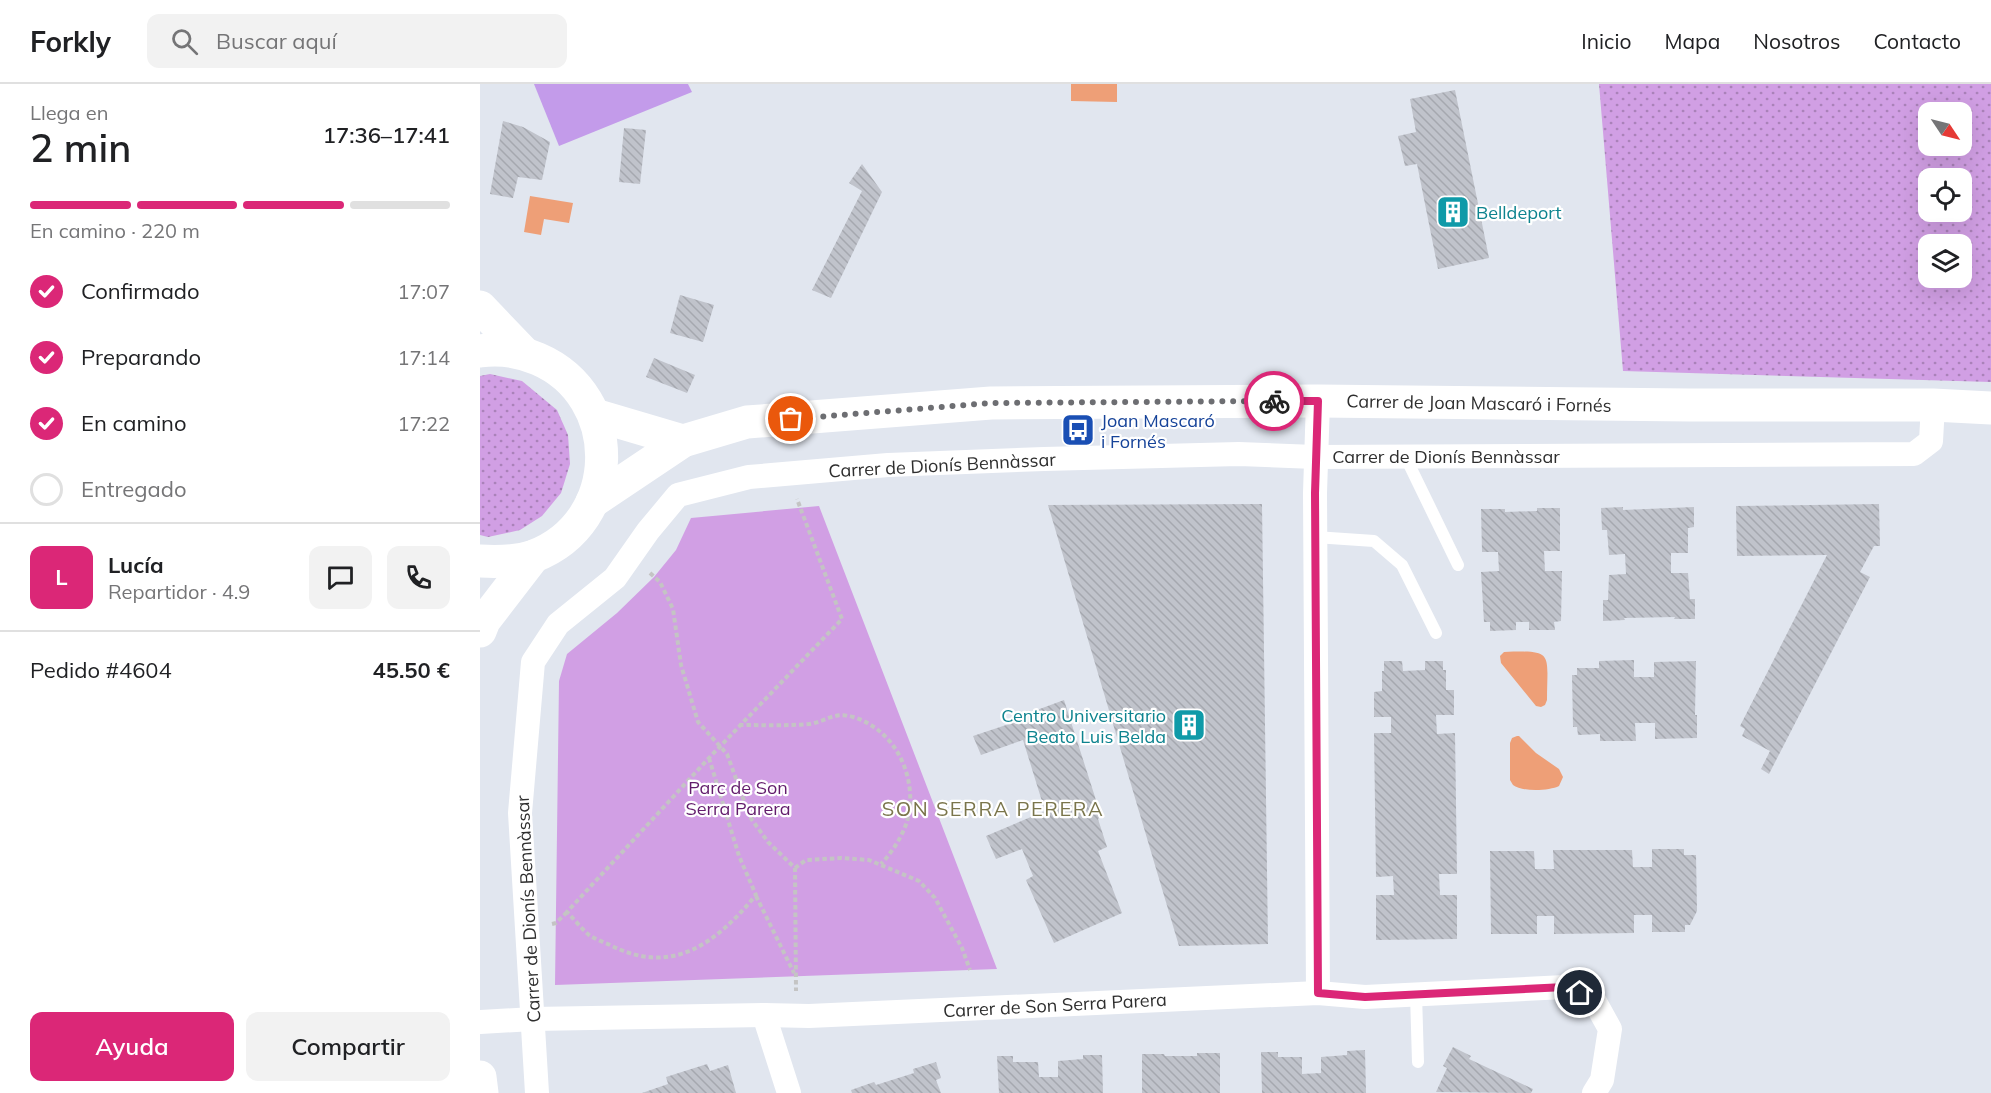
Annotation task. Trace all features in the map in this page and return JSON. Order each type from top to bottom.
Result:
[{"type":"street","points":[[480,307],[524,352]]},
{"type":"street","points":[[480,351],[495,349],[524,352],[553,366],[578,387],[595,415],[602,443],[602,473],[592,502],[578,524],[558,543],[534,556],[503,562],[480,561]]},
{"type":"street","points":[[1318,401],[1315,457],[1318,993]]},
{"type":"street","name":"Carrer de Joan Mascaró i Fornés","points":[[592,502],[683,441],[747,422],[991,403],[1318,401],[1933,405],[1991,408]]},
{"type":"street","name":"Carrer de Dionís Bennàssar","points":[[537,1093],[520,813],[533,662],[558,624],[615,578],[648,531],[678,495],[749,477],[888,465],[1044,459],[1239,454],[1315,457],[1914,454],[1931,441],[1933,405]]},
{"type":"street","points":[[595,415],[683,441]]},
{"type":"street","points":[[480,631],[484,621],[534,556]]},
{"type":"street","name":"Carrer de Son Serra Parera","points":[[480,1022],[532,1019],[809,1016],[1318,993],[1365,997],[1565,987],[1594,1000],[1610,1029],[1602,1080],[1594,1093]]},
{"type":"street","points":[[764,1015],[789,1093]]},
{"type":"street","points":[[480,1077],[482,1093]]},
{"type":"lane","points":[[1405,456],[1458,565]]},
{"type":"lane","points":[[1315,537],[1374,541],[1402,565],[1436,633]]},
{"type":"lane","points":[[1416,994],[1418,1062]]},
{"type":"path","points":[[756,896],[723,932],[701,946],[680,955],[652,958],[628,955],[590,935],[567,912],[739,725],[842,619],[800,507]]},
{"type":"path","points":[[660,582],[673,609],[681,665],[698,722],[727,754],[750,817],[768,842],[795,868],[795,976],[739,856],[709,758]]},
{"type":"path","points":[[739,725],[811,723],[834,715],[853,717],[874,728],[891,742],[902,758],[909,782],[910,809],[903,832],[894,850],[881,864]]},
{"type":"path","points":[[795,868],[806,860],[841,858],[869,860],[919,881],[935,898],[962,948],[970,970]]},
{"type":"green space","points":[[1599,84],[1991,84],[1991,382],[1623,371]]},
{"type":"green space","points":[[490,374],[522,381],[557,410],[568,435],[570,464],[561,493],[542,516],[520,530],[488,537],[480,535],[480,376]]},
{"type":"green space","name":"Parc de Son Serra Parera","points":[[819,506],[997,969],[555,985],[559,681],[567,654],[617,613],[654,577],[676,550],[691,518]]},
{"type":"shaded area","points":[[534,84],[688,84],[692,92],[559,146]]},
{"type":"shaded area","points":[[1071,84],[1117,84],[1117,102],[1071,101]]},
{"type":"shaded area","points":[[530,196],[573,203],[569,223],[544,219],[541,235],[524,232]]},
{"type":"shaded area","points":[[1504,652],[1532,652],[1545,658],[1547,700],[1545,705],[1536,706],[1501,663],[1500,656]]},
{"type":"shaded area","points":[[1517,736],[1559,769],[1563,777],[1559,786],[1536,790],[1513,785],[1510,780],[1510,743],[1512,738]]},
{"type":"building","name":"Belldeport","points":[[1455,90],[1489,258],[1438,269],[1417,164],[1405,166],[1398,136],[1416,132],[1410,99]]},
{"type":"building","points":[[503,121],[523,127],[550,142],[542,180],[518,177],[513,198],[490,194]]},
{"type":"building","points":[[624,128],[646,130],[640,184],[619,182]]},
{"type":"building","points":[[862,164],[882,192],[831,298],[812,290],[862,191],[849,183]]},
{"type":"building","points":[[680,295],[714,305],[703,342],[670,333]]},
{"type":"building","points":[[654,358],[695,375],[687,393],[646,377]]},
{"type":"building","name":"Centro Universitario Beato Luis Belda","points":[[1262,504],[1268,944],[1179,946],[1048,505]]},
{"type":"building","points":[[1879,504],[1880,546],[1874,546],[1860,572],[1870,577],[1769,774],[1761,769],[1770,751],[1742,736],[1745,729],[1740,726],[1827,555],[1737,556],[1736,506]]},
{"type":"building","points":[[1623,507],[1623,510],[1694,507],[1694,527],[1688,528],[1688,553],[1671,553],[1671,573],[1688,573],[1690,599],[1695,599],[1695,619],[1624,618],[1625,620],[1603,621],[1603,600],[1608,600],[1609,575],[1626,574],[1625,554],[1609,555],[1607,530],[1602,530],[1601,508]]},
{"type":"building","points":[[1537,508],[1560,508],[1560,551],[1544,551],[1545,571],[1562,571],[1561,621],[1554,622],[1555,630],[1529,630],[1529,622],[1516,622],[1516,630],[1490,631],[1490,622],[1484,622],[1481,572],[1499,571],[1498,552],[1482,552],[1481,509],[1505,509],[1505,512],[1537,511]]},
{"type":"building","points":[[1634,660],[1634,677],[1654,677],[1654,662],[1696,661],[1697,738],[1655,739],[1655,723],[1635,723],[1636,741],[1600,741],[1600,734],[1578,735],[1577,727],[1573,727],[1572,675],[1577,675],[1577,668],[1599,668],[1599,661]]},
{"type":"building","points":[[1384,661],[1402,661],[1403,671],[1425,670],[1425,661],[1443,661],[1443,670],[1446,670],[1446,690],[1454,690],[1454,715],[1436,715],[1437,734],[1455,733],[1457,874],[1439,874],[1440,895],[1457,895],[1457,939],[1376,940],[1376,895],[1394,895],[1393,876],[1376,877],[1374,733],[1391,733],[1391,717],[1374,717],[1374,692],[1382,691]]},
{"type":"building","points":[[1064,700],[1095,797],[1100,817],[1098,819],[1107,847],[1098,851],[1122,913],[1054,943],[1026,880],[1033,876],[1022,849],[996,859],[986,836],[1045,811],[1023,740],[981,755],[973,736],[1018,721],[1018,717]]},
{"type":"building","points":[[1652,849],[1684,849],[1684,855],[1696,855],[1697,911],[1690,925],[1685,925],[1685,932],[1652,932],[1652,915],[1634,915],[1634,933],[1554,934],[1554,916],[1537,916],[1537,934],[1491,934],[1490,851],[1534,851],[1535,869],[1554,869],[1553,850],[1632,850],[1633,867],[1652,867]]},
{"type":"building","points":[[1453,1047],[1471,1056],[1469,1059],[1533,1089],[1531,1093],[1436,1092],[1447,1068],[1443,1066]]},
{"type":"building","points":[[1365,1050],[1366,1093],[1262,1093],[1261,1052],[1278,1052],[1278,1057],[1302,1057],[1302,1074],[1321,1073],[1321,1057],[1347,1055],[1347,1051]]},
{"type":"building","points":[[1197,1053],[1220,1053],[1220,1093],[1142,1093],[1142,1054],[1197,1056]]},
{"type":"building","points":[[1083,1055],[1102,1055],[1103,1093],[999,1093],[997,1056],[1013,1056],[1013,1062],[1038,1062],[1039,1077],[1058,1077],[1058,1061],[1083,1059]]},
{"type":"building","points":[[936,1062],[941,1078],[936,1080],[941,1093],[852,1093],[851,1090],[914,1073],[913,1069]]},
{"type":"building","points":[[707,1064],[710,1071],[728,1065],[736,1093],[642,1093],[668,1084],[666,1077]]},
{"type":"way so far","points":[[791,419],[991,403],[1274,401]]},
{"type":"place","name":"Belldeport","points":[[1453,212]]},
{"type":"place","name":"Joan Mascaró i Fornés","points":[[1078,430]]},
{"type":"place","name":"Centro Universitario Beato Luis Belda","points":[[1189,725]]},
{"type":"district","name":"SON SERRA PERERA","points":[[993,808]]},
{"type":"route","points":[[1274,401],[1318,401],[1315,457],[1318,993],[1365,997],[1565,987],[1580,993]]}]
